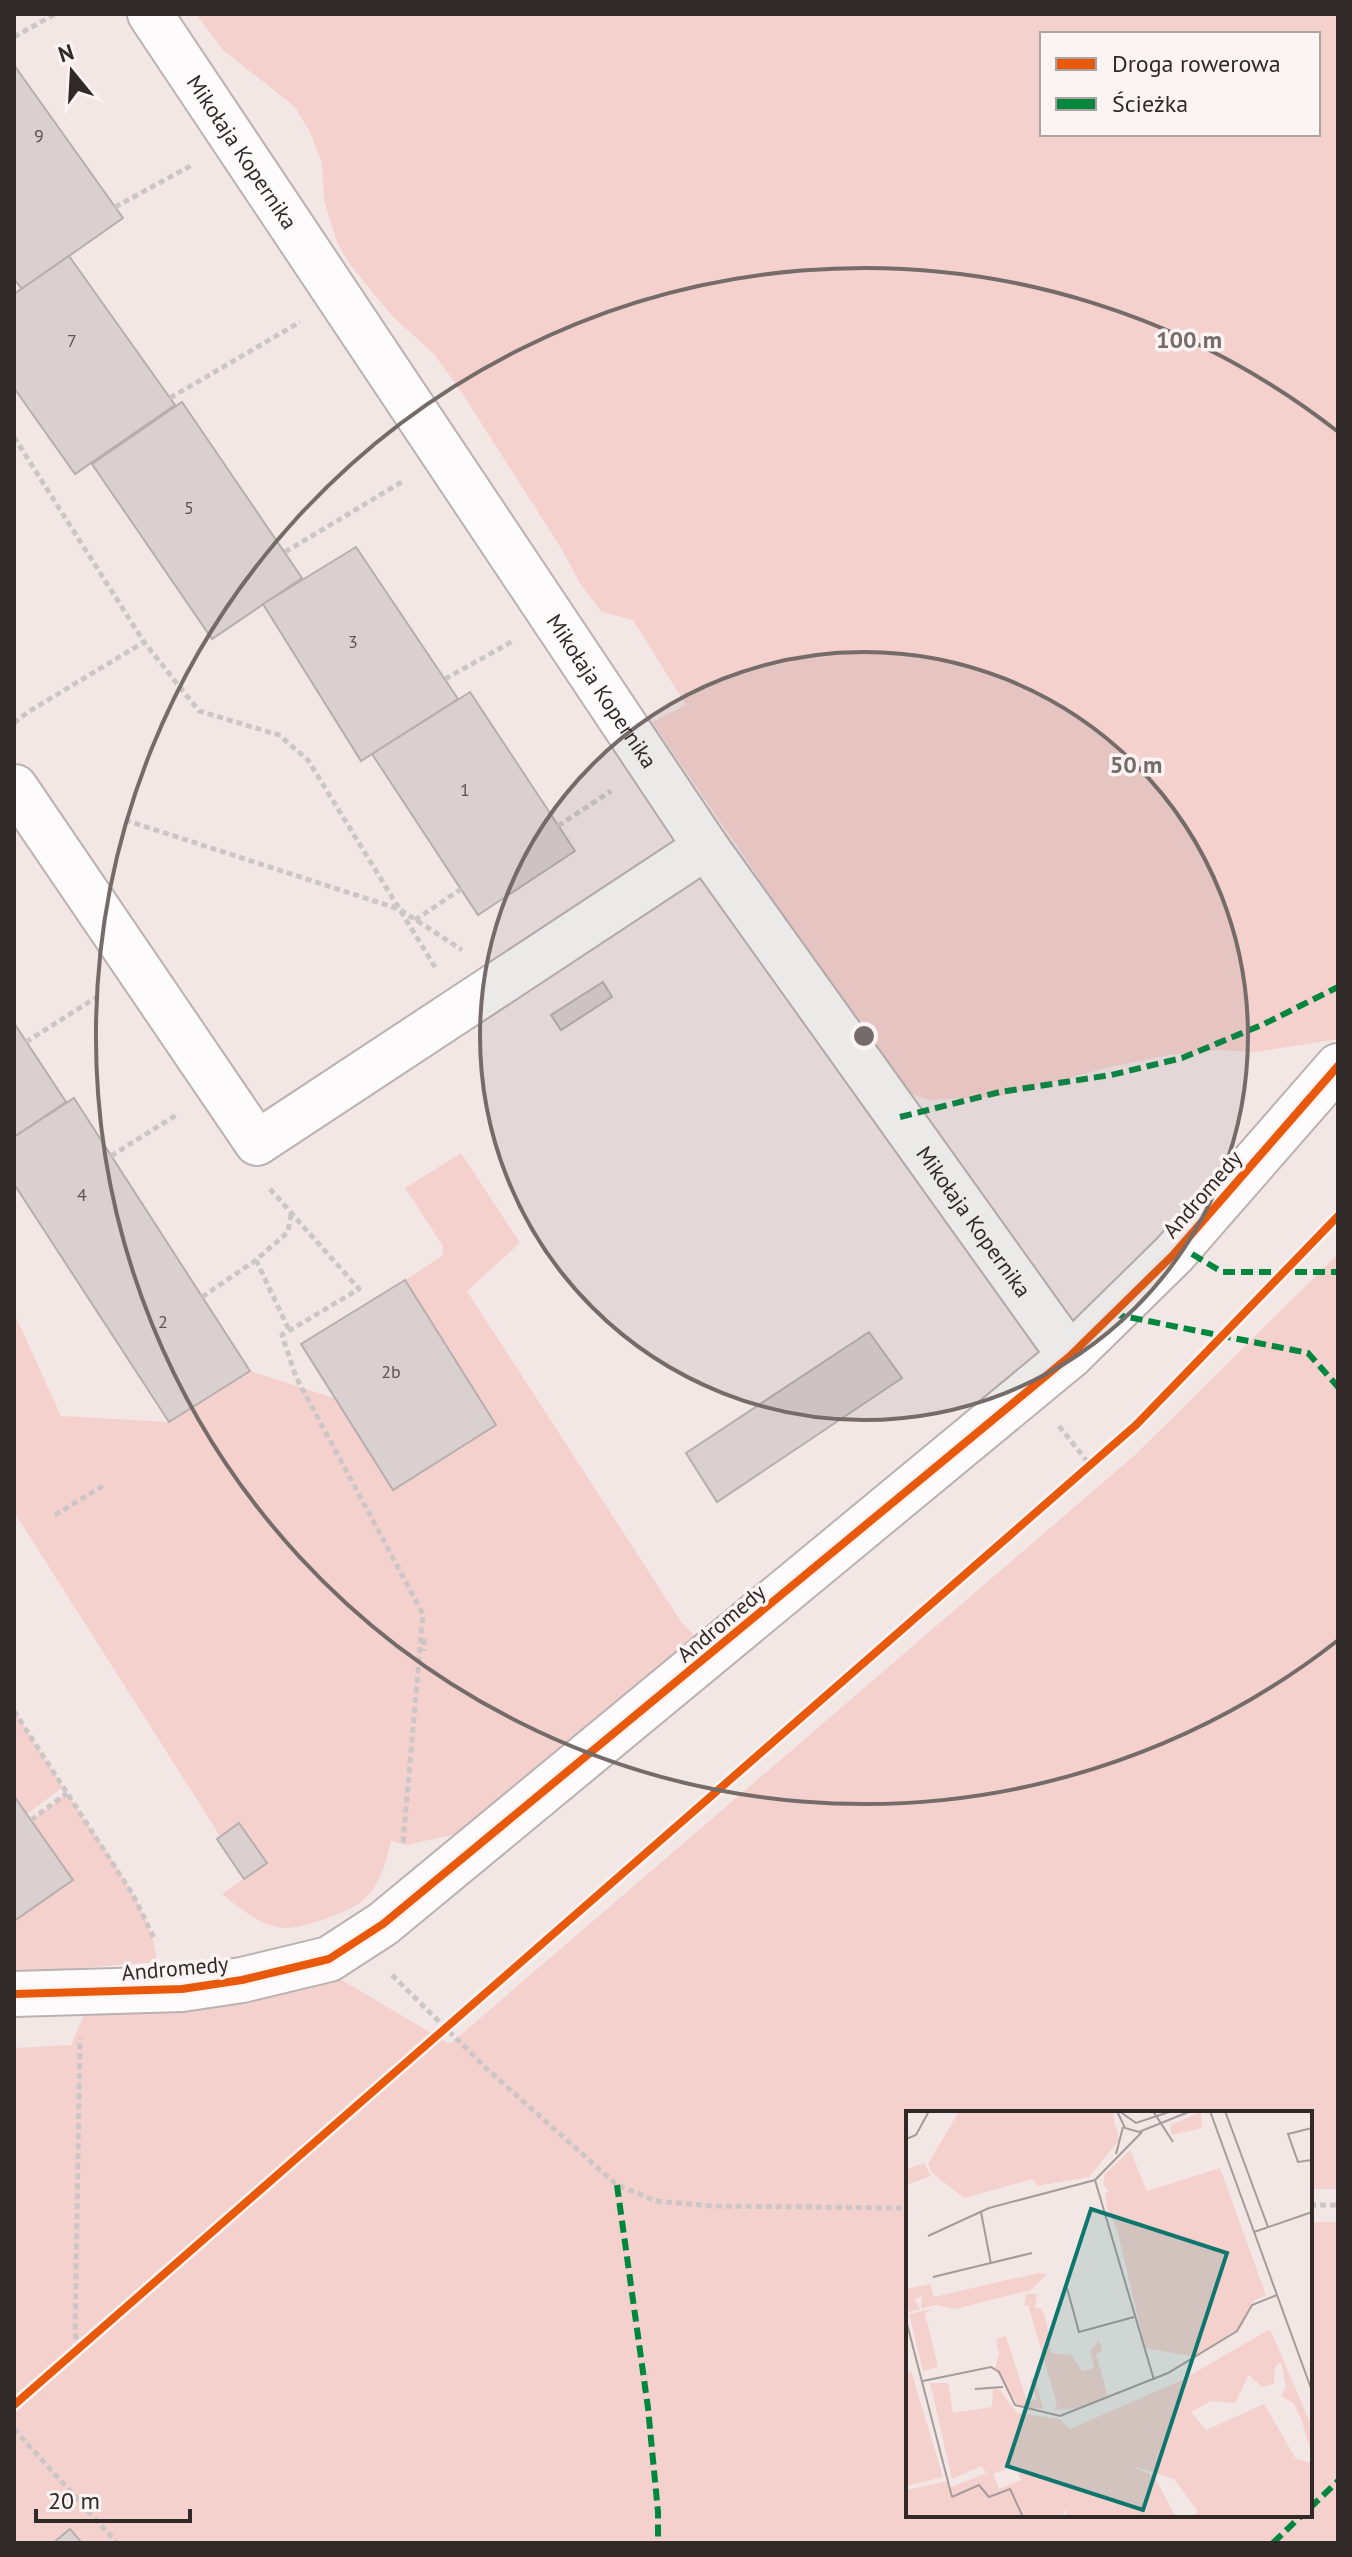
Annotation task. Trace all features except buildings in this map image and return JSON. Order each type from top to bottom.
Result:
[{"type":"street","name":"Mikołaja Kopernika","points":[[150,14],[706,847],[1070,1356]]},
{"type":"street","points":[[15,787],[257,1143],[706,847]]},
{"type":"street","name":"Andromedy","points":[[14,1994],[182,1989],[242,1980],[329,1959],[383,1924],[1070,1356],[1174,1254],[1338,1066]]},
{"type":"path","points":[[14,37],[55,14]]},
{"type":"path","points":[[115,207],[196,163]]},
{"type":"path","points":[[170,398],[301,321]]},
{"type":"path","points":[[14,437],[144,642],[199,711],[279,735],[308,760],[435,968]]},
{"type":"path","points":[[285,552],[406,479]]},
{"type":"path","points":[[445,679],[514,641]]},
{"type":"path","points":[[14,723],[144,642]]},
{"type":"path","points":[[558,826],[616,788]]},
{"type":"path","points":[[125,820],[403,912],[463,950]]},
{"type":"path","points":[[415,920],[461,889]]},
{"type":"path","points":[[26,1042],[104,993]]},
{"type":"path","points":[[111,1156],[183,1110]]},
{"type":"path","points":[[288,1232],[291,1214]]},
{"type":"path","points":[[202,1297],[256,1260],[288,1232],[302,1227]]},
{"type":"path","points":[[256,1260],[289,1330]]},
{"type":"path","points":[[282,1335],[296,1377],[423,1614],[424,1651]]},
{"type":"path","points":[[55,1515],[106,1484]]},
{"type":"path","points":[[403,1846],[423,1614]]},
{"type":"path","points":[[14,1711],[133,1895],[157,1945]]},
{"type":"path","points":[[31,1820],[67,1793]]},
{"type":"path","points":[[391,1974],[487,2069],[617,2185],[656,2201],[712,2206],[906,2208]]},
{"type":"path","points":[[78,2349],[75,2333],[80,2033]]},
{"type":"path","points":[[1312,2205],[1338,2205]]},
{"type":"path","points":[[14,2429],[117,2543]]},
{"type":"shaded area","points":[[196,14],[1338,14],[1338,1039],[1256,1052],[1217,1050],[1169,1055],[1001,1096],[930,1100],[898,1090],[652,722],[686,705],[633,620],[602,612],[581,585],[561,548],[434,354],[393,317],[351,266],[337,242],[324,201],[322,163],[310,132],[295,107],[223,50]]},
{"type":"shaded area","points":[[461,1153],[520,1243],[467,1291],[680,1620],[700,1642],[485,1828],[406,1845],[391,1841],[378,1881],[362,1901],[346,1911],[311,1924],[281,1928],[250,1915],[222,1894],[267,1863],[239,1823],[220,1836],[14,1512],[14,1313],[61,1416],[169,1422],[250,1371],[337,1399],[395,1488],[496,1425],[405,1280],[442,1256],[443,1246],[405,1188]]},
{"type":"shaded area","points":[[1338,1254],[1338,2189],[1312,2189],[1312,2111],[906,2111],[906,2517],[1312,2517],[1312,2222],[1338,2222],[1338,2543],[82,2543],[70,2529],[53,2543],[14,2543],[14,2048],[71,2045],[85,2013],[245,1999],[340,1979],[450,2044],[1136,1454]]},
{"type":"shaded area","points":[[14,1711],[63,1787],[27,1814],[14,1796]]},
{"type":"shaded area","points":[[67,1793],[135,1898],[154,1942],[157,1962],[14,1973],[14,1921],[73,1880],[31,1820]]},
{"type":"marked path","points":[[900,1117],[1000,1092],[1111,1075],[1182,1058],[1264,1024],[1338,987]]},
{"type":"marked path","points":[[1192,1254],[1222,1272],[1338,1272]]},
{"type":"marked path","points":[[1113,1314],[1308,1353],[1338,1387]]},
{"type":"marked path","points":[[617,2185],[648,2408],[658,2543]]},
{"type":"marked path","points":[[1312,2506],[1338,2481]]},
{"type":"marked path","points":[[1273,2543],[1300,2517]]},
{"type":"cycle path","points":[[14,1994],[182,1989],[242,1980],[329,1959],[383,1924],[1070,1356],[1174,1254],[1338,1066]]},
{"type":"cycle path","points":[[14,2405],[1136,1425],[1338,1216]]}]
